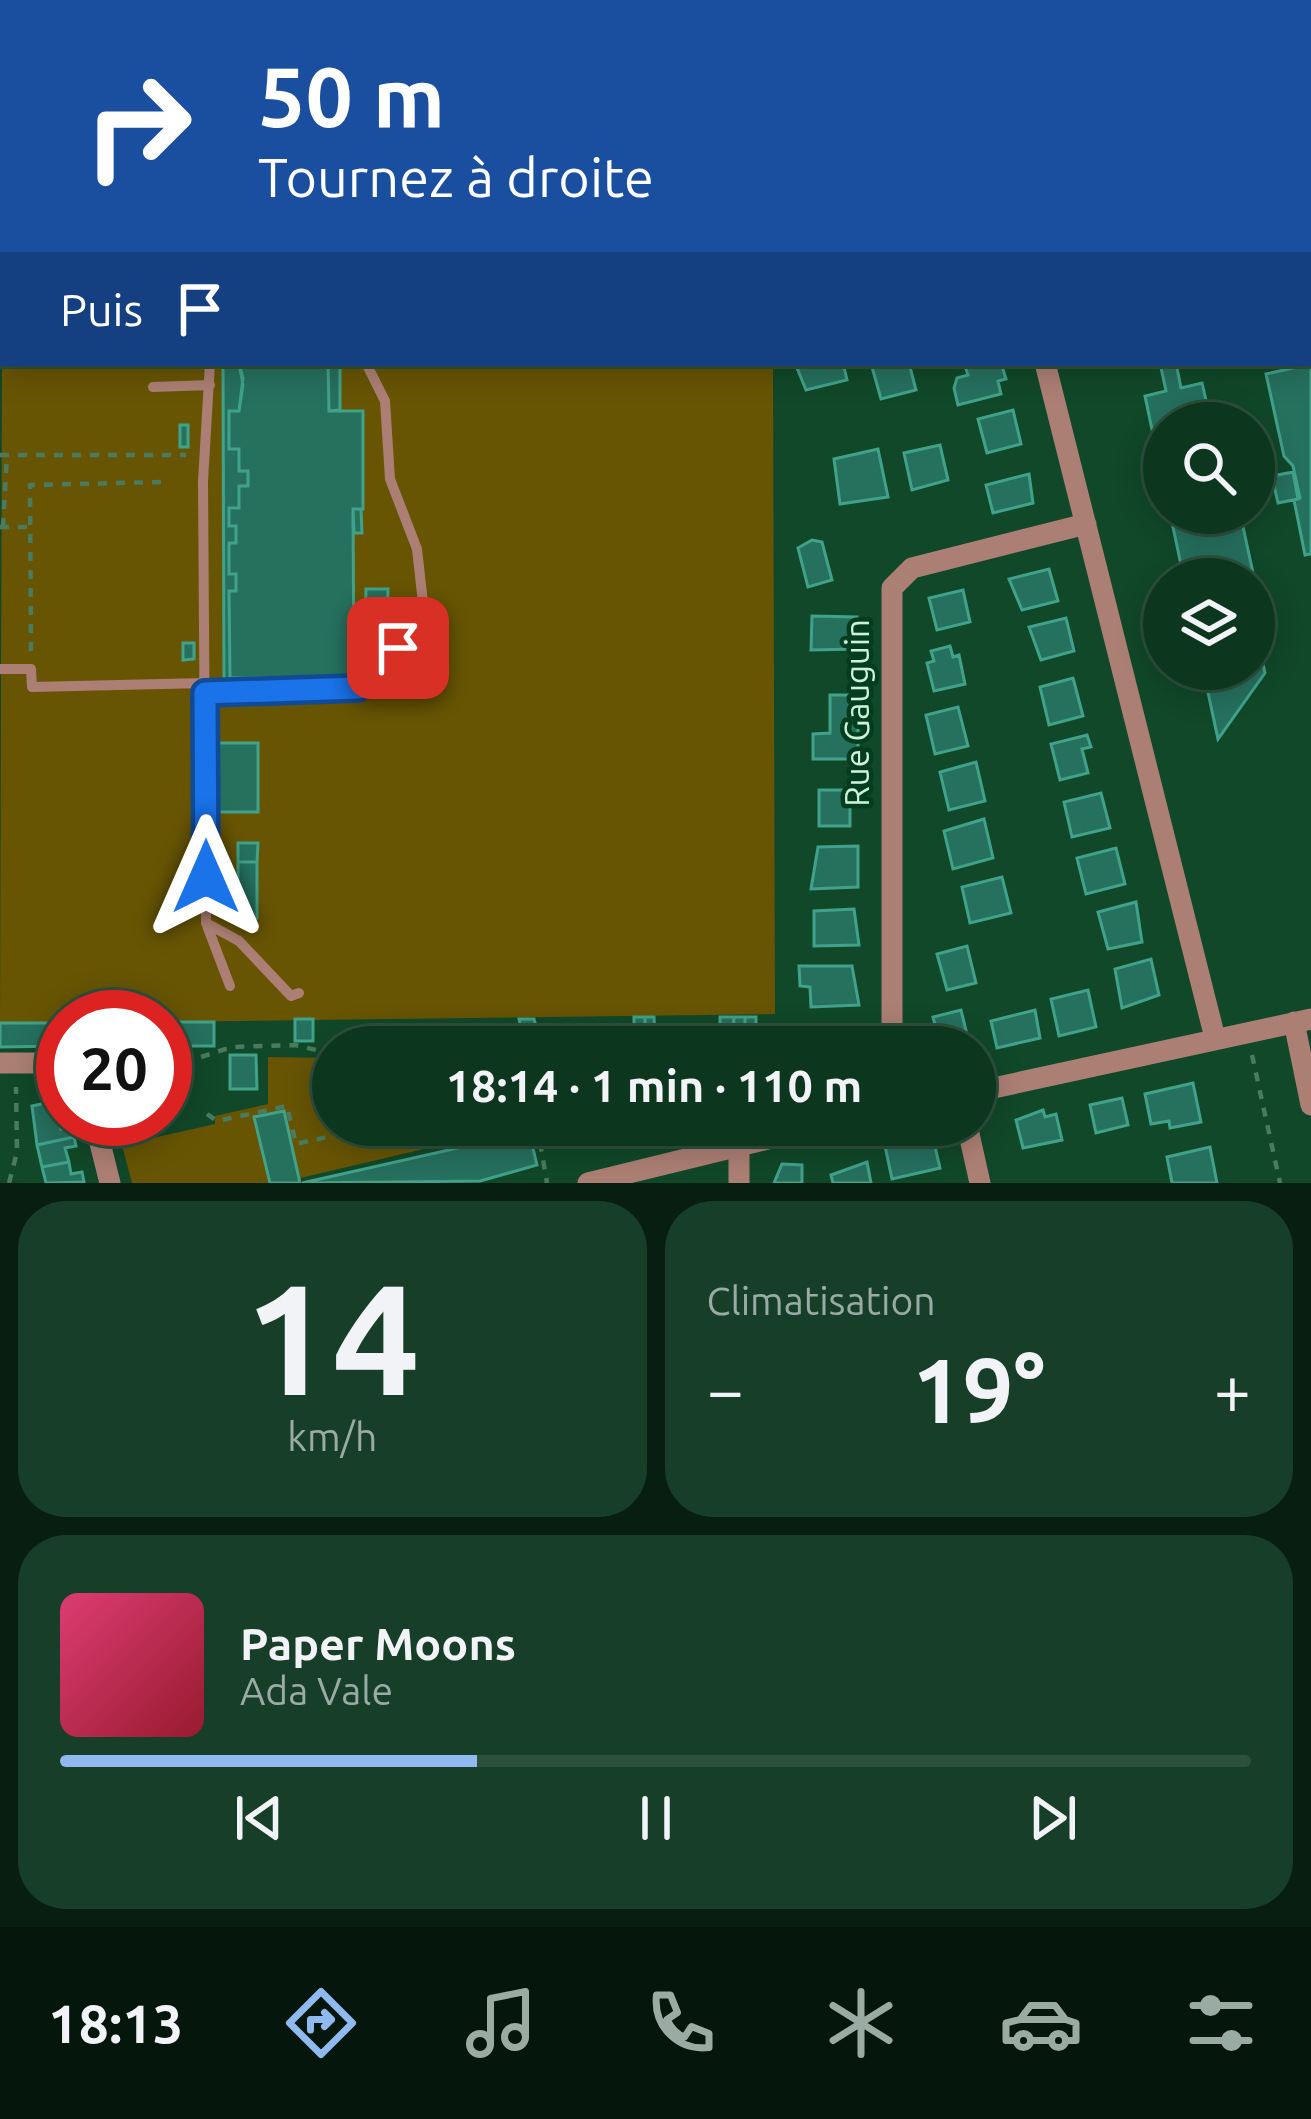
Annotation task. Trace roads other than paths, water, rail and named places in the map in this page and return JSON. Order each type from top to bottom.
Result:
[{"type":"street","points":[[1046,366],[1215,1038]]},
{"type":"street","name":"Rue Gauguin","points":[[892,1026],[892,588],[912,568],[1086,524]]},
{"type":"street","points":[[996,1087],[1303,1020],[1311,1105]]},
{"type":"street","points":[[101,1146],[110,1183]]},
{"type":"street","points":[[588,1183],[731,1146]]},
{"type":"street","points":[[739,1146],[739,1183]]},
{"type":"street","points":[[972,1146],[980,1183]]},
{"type":"lane","points":[[210,366],[206,923],[230,986]]},
{"type":"lane","points":[[0,669],[31,669],[32,687],[358,688],[398,648],[423,603],[417,549],[390,479],[385,401],[368,366]]},
{"type":"lane","points":[[153,388],[210,386]]},
{"type":"lane","points":[[206,923],[239,941],[280,990],[290,996],[299,993]]}]
